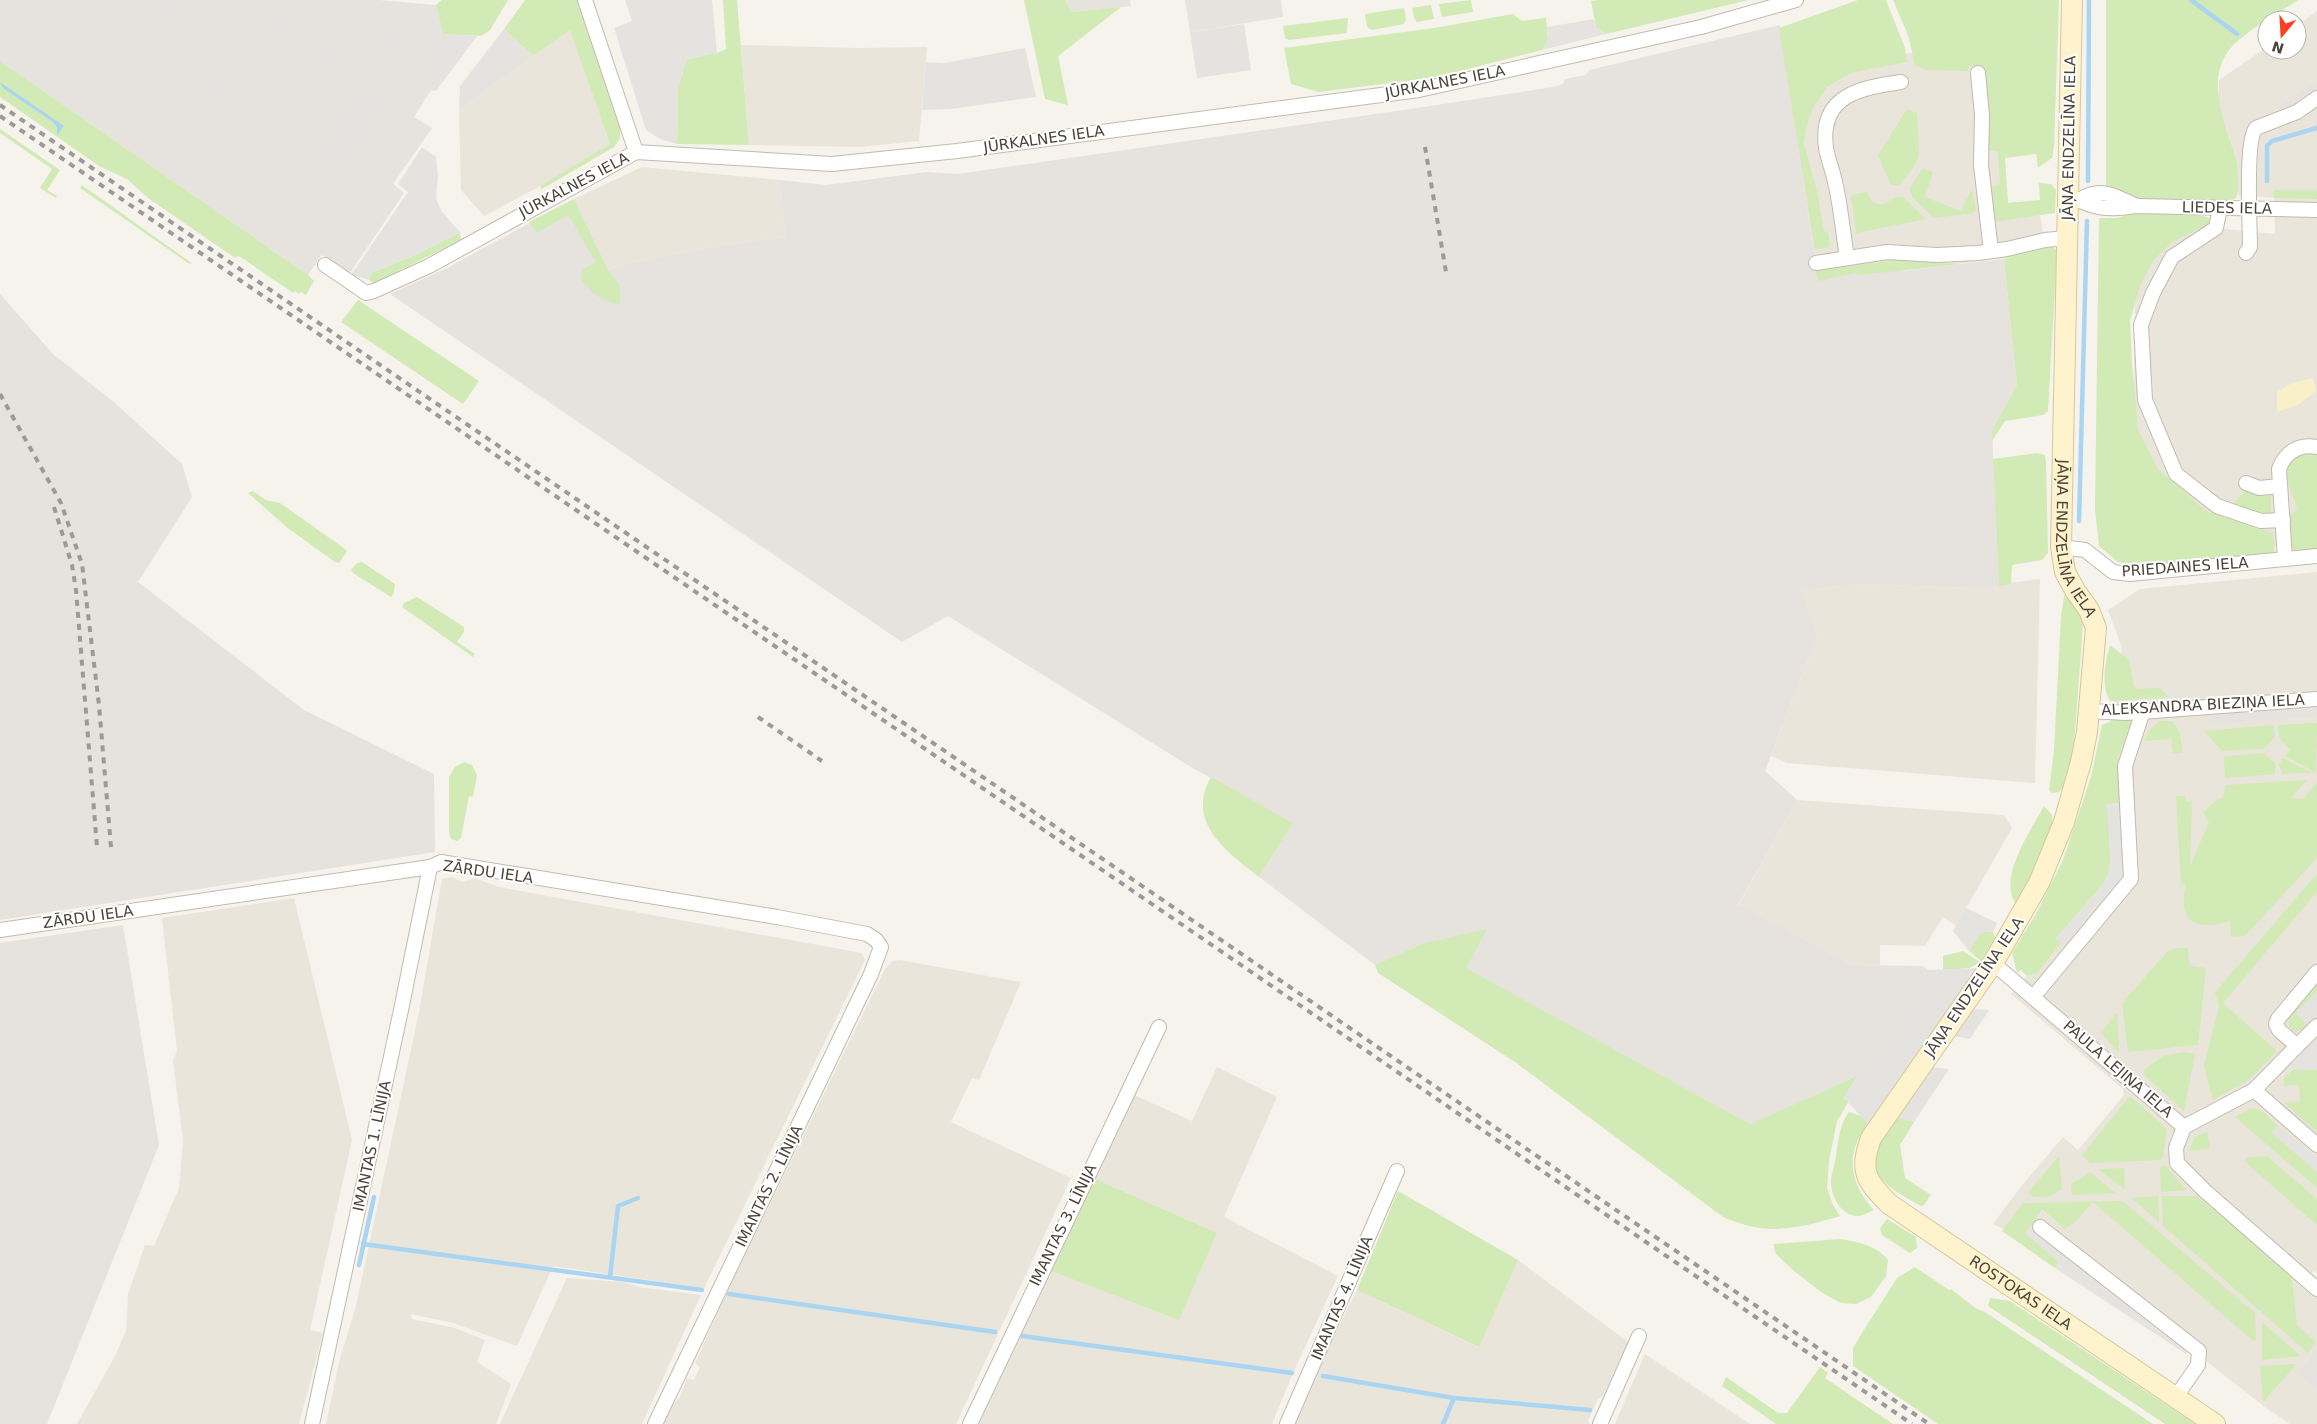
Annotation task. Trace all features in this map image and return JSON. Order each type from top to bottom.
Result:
[{"type":"street","points":[[585,0],[636,152]]},
{"type":"street","name":"JŪRKALNES IELA","points":[[325,265],[366,294],[429,266],[636,152],[832,164],[957,151],[1419,90],[1702,27],[1796,0]]},
{"type":"street","name":"JĀŅA ENDZELĪNA IELA","points":[[1871,1138],[1993,963],[2040,883],[2055,846],[2081,762],[2090,711],[2096,628],[2089,610],[2065,572],[2061,547],[2066,238],[2074,199],[2072,0]]},
{"type":"street","points":[[1978,73],[1982,115],[1981,165],[1991,251]]},
{"type":"street","points":[[1847,258],[1839,199],[1826,147],[1827,123],[1836,106],[1851,94],[1867,87],[1901,82]]},
{"type":"street","points":[[2246,253],[2250,247],[2249,152],[2252,132],[2256,128],[2297,112],[2317,98]]},
{"type":"street","name":"LIEDES IELA","points":[[2074,199],[2090,205],[2113,209],[2138,206],[2317,210]]},
{"type":"street","points":[[2220,208],[2216,228],[2172,257],[2153,293],[2141,325],[2146,400],[2176,474],[2217,506],[2261,521],[2283,520]]},
{"type":"street","points":[[1816,263],[1887,252],[1937,255],[1991,251],[2045,240],[2066,238]]},
{"type":"street","points":[[2285,558],[2279,469],[2282,460],[2295,448],[2302,446],[2317,447]]},
{"type":"street","points":[[2246,483],[2259,488],[2280,486]]},
{"type":"street","name":"PRIEDAINES IELA","points":[[2061,547],[2085,550],[2113,572],[2130,574],[2317,556]]},
{"type":"street","name":"ALEKSANDRA BIEZIŅA IELA","points":[[2090,711],[2143,711],[2317,699]]},
{"type":"street","points":[[2034,996],[2131,879],[2125,766],[2143,711]]},
{"type":"street","name":"ZĀRDU IELA","points":[[0,930],[430,867],[441,862],[777,917],[867,934],[876,940],[881,947]]},
{"type":"street","name":"IMANTAS 1. LĪNIJA","points":[[312,1424],[430,867]]},
{"type":"street","name":"IMANTAS 2. LĪNIJA","points":[[655,1424],[871,974],[881,947]]},
{"type":"street","name":"PAULA LEJIŅA IELA","points":[[1993,963],[2034,996],[2184,1127],[2176,1148],[2177,1163],[2205,1191],[2317,1289]]},
{"type":"street","points":[[2297,1046],[2279,1030],[2276,1024],[2278,1019],[2317,972]]},
{"type":"street","points":[[2184,1127],[2254,1090],[2317,1026]]},
{"type":"street","name":"IMANTAS 3. LĪNIJA","points":[[970,1424],[1159,1027]]},
{"type":"street","points":[[2254,1090],[2317,1145]]},
{"type":"street","name":"ROSTOKAS IELA","points":[[1871,1138],[1864,1162],[1866,1173],[1870,1184],[1889,1204],[2215,1424]]},
{"type":"street","name":"IMANTAS 4. LĪNIJA","points":[[1288,1424],[1397,1171]]},
{"type":"street","points":[[2040,1227],[2199,1351],[2198,1366],[2175,1398]]},
{"type":"street","points":[[1600,1424],[1639,1336]]},
{"type":"shaded area","points":[[0,0],[379,0],[436,5],[443,34],[406,91],[423,103],[414,117],[432,128],[393,184],[404,193],[350,273],[322,255],[308,275],[0,61]]},
{"type":"shaded area","points":[[71,0],[89,0],[46,64],[33,56]]},
{"type":"shaded area","points":[[162,0],[181,0],[188,5],[191,0],[210,0],[196,22],[185,15],[175,28],[153,13]]},
{"type":"shaded area","points":[[625,0],[712,0],[717,53],[687,59],[678,88],[677,144],[660,139],[646,130],[614,28],[632,21]]},
{"type":"shaded area","points":[[1065,0],[1130,0],[1131,6],[1072,12]]},
{"type":"shaded area","points":[[1185,0],[1281,0],[1283,17],[1190,32]]},
{"type":"shaded area","points":[[272,5],[361,66],[354,76],[391,102],[350,163],[340,156],[330,169],[310,156],[336,117],[332,114],[352,81],[261,20]]},
{"type":"shaded area","points":[[2317,11],[2317,543],[2270,548],[2134,530],[2134,341],[2137,220],[2275,234],[2274,198],[2238,195],[2236,157],[2219,106],[2219,80],[2257,54],[2257,60],[2307,60],[2307,18]]},
{"type":"shaded area","points":[[1594,19],[1596,27],[1606,34],[1542,50],[1548,40],[1547,27]]},
{"type":"shaded area","points":[[1244,24],[1251,70],[1197,78],[1190,32]]},
{"type":"shaded area","points":[[1780,25],[1818,280],[1856,273],[1859,275],[1901,268],[1902,271],[2004,259],[2017,385],[1992,430],[1999,586],[1970,588],[1863,584],[1801,590],[1817,635],[1765,771],[1797,800],[1738,905],[1851,965],[1923,966],[1928,970],[1895,1023],[1857,1076],[1750,1124],[1421,944],[1375,965],[1259,877],[1293,823],[1191,767],[948,616],[902,642],[390,294],[447,268],[574,199],[608,270],[634,262],[711,247],[785,237],[780,180],[826,185],[927,172],[958,174],[1553,87],[1563,84],[1565,79],[1586,75],[1589,70]]},
{"type":"shaded area","points":[[391,27],[403,37],[408,53],[398,67],[375,51]]},
{"type":"shaded area","points":[[504,29],[533,56],[459,110],[460,86]]},
{"type":"shaded area","points":[[570,29],[610,144],[561,175],[484,216],[461,190],[459,110]]},
{"type":"shaded area","points":[[148,31],[176,52],[167,63],[139,44]]},
{"type":"shaded area","points":[[443,34],[477,36],[436,91],[431,90],[423,103],[406,91]]},
{"type":"shaded area","points":[[1988,41],[2008,203],[2038,201],[2046,253],[1818,281],[1787,72]]},
{"type":"shaded area","points":[[741,45],[858,48],[927,47],[919,141],[860,147],[749,145]]},
{"type":"shaded area","points":[[1025,48],[1036,97],[951,109],[922,110],[926,62],[944,63]]},
{"type":"shaded area","points":[[183,56],[249,103],[241,114],[174,68]]},
{"type":"shaded area","points":[[2317,81],[2317,98],[2285,117],[2280,106]]},
{"type":"shaded area","points":[[256,108],[301,137],[293,149],[248,118]]},
{"type":"shaded area","points":[[422,147],[436,157],[438,176],[436,199],[442,212],[460,232],[415,255],[371,273],[369,280],[351,275],[408,192],[398,184]]},
{"type":"shaded area","points":[[642,167],[780,180],[785,237],[711,247],[634,262],[608,270],[574,199]]},
{"type":"shaded area","points":[[0,294],[53,354],[115,403],[182,464],[192,497],[138,582],[304,710],[434,774],[435,852],[0,920]]},
{"type":"shaded area","points":[[2317,572],[2317,1273],[2313,1270],[2309,1290],[2317,1297],[2317,1424],[2290,1424],[2266,1408],[2093,1272],[1993,1224],[2019,1189],[2063,1137],[2078,1150],[2124,1095],[2123,1089],[2011,994],[2108,884],[2102,776],[2122,648],[2108,610],[2140,589]]},
{"type":"shaded area","points":[[2040,579],[2035,783],[1787,763],[1771,756],[1817,635],[1801,590],[1863,584],[1970,588]]},
{"type":"shaded area","points":[[2317,706],[2317,717],[2210,724],[2209,713]]},
{"type":"shaded area","points":[[1797,800],[2004,815],[2012,828],[1956,926],[1943,917],[1925,946],[1880,945],[1880,965],[1851,965],[1738,906]]},
{"type":"shaded area","points":[[2121,803],[2126,878],[2065,947],[2056,938],[2108,876],[2110,859],[2107,804]]},
{"type":"shaded area","points":[[451,877],[463,882],[475,878],[499,887],[862,953],[865,960],[704,1288],[553,1266],[517,1346],[453,1323],[411,1314],[412,1319],[455,1328],[485,1340],[477,1362],[511,1384],[496,1424],[326,1424],[339,1362],[356,1306],[418,1017],[442,879]]},
{"type":"shaded area","points":[[294,898],[352,1140],[310,1330],[323,1333],[299,1424],[77,1424],[115,1356],[126,1331],[128,1294],[145,1245],[154,1246],[179,1188],[183,1141],[173,1060],[177,1051],[162,918]]},
{"type":"shaded area","points":[[1966,908],[1997,923],[1993,932],[1985,931],[1980,933],[1969,951],[1953,931]]},
{"type":"shaded area","points":[[123,925],[159,1145],[47,1424],[0,1424],[0,943]]},
{"type":"shaded area","points":[[900,960],[1021,982],[979,1080],[972,1078],[951,1122],[1071,1178],[956,1424],[663,1424],[673,1405],[680,1397],[687,1378],[694,1380],[700,1367],[695,1363],[728,1290],[885,969],[893,961]]},
{"type":"shaded area","points":[[1979,968],[1868,1124],[1844,1098],[1928,970]]},
{"type":"shaded area","points":[[2317,991],[2317,1018],[2309,1026],[2296,1013]]},
{"type":"shaded area","points":[[1972,1009],[1989,1010],[1970,1039],[1954,1036]]},
{"type":"shaded area","points":[[2317,1038],[2317,1070],[2294,1069],[2290,1065]]},
{"type":"shaded area","points":[[1217,1067],[1277,1097],[1224,1217],[1338,1276],[1293,1373],[1272,1424],[979,1424],[1051,1271],[1179,1319],[1217,1233],[1093,1178],[1132,1094],[1192,1121]]},
{"type":"shaded area","points":[[1932,1067],[1949,1069],[1914,1122],[1897,1117]]},
{"type":"shaded area","points":[[2278,1126],[2317,1158],[2317,1172],[2272,1132]]},
{"type":"shaded area","points":[[2030,1227],[2188,1348],[2186,1354],[2055,1268],[2059,1262],[2025,1233]]},
{"type":"shaded area","points":[[1518,1260],[1628,1342],[1603,1396],[1598,1399],[1588,1421],[1590,1424],[1293,1424],[1308,1389],[1357,1290],[1478,1347]]},
{"type":"shaded area","points":[[567,1278],[623,1282],[639,1287],[701,1295],[642,1424],[500,1424]]},
{"type":"shaded area","points":[[2317,1350],[2317,1389],[2297,1373]]},
{"type":"shaded area","points":[[1645,1354],[1750,1424],[1615,1424]]},
{"type":"green space","points":[[442,0],[508,0],[490,30],[481,36],[443,34],[436,5]]},
{"type":"green space","points":[[525,0],[577,0],[620,129],[620,138],[614,147],[542,189],[540,186],[610,144],[570,30],[533,56],[504,29]]},
{"type":"green space","points":[[723,0],[737,0],[749,145],[677,144],[678,88],[687,59],[717,53],[726,49]]},
{"type":"green space","points":[[1024,0],[1065,0],[1072,12],[1121,7],[1058,56],[1068,105],[1045,99]]},
{"type":"green space","points":[[1471,0],[1473,12],[1442,17],[1439,4]]},
{"type":"green space","points":[[1749,0],[1606,34],[1596,27],[1591,1]]},
{"type":"green space","points":[[1858,0],[1886,0],[1905,48],[1907,62],[1850,73],[1827,87],[1814,106],[1806,128],[1804,144],[1817,191],[1824,232],[1828,231],[1830,247],[1815,250],[1779,28]]},
{"type":"green space","points":[[1893,0],[2059,0],[2054,147],[2052,158],[2038,168],[2036,154],[2005,158],[2008,203],[2040,200],[2039,183],[2051,184],[2056,190],[2055,213],[1993,222],[1990,187],[2000,184],[1998,151],[1985,151],[1988,119],[1982,65],[1969,66],[1968,71],[1927,70],[1915,65],[1908,35]]},
{"type":"green space","points":[[2106,0],[2298,0],[2282,10],[2257,10],[2257,27],[2230,49],[2223,61],[2219,74],[2219,101],[2237,161],[2238,188],[2235,199],[2224,201],[2152,201],[2137,199],[2106,186]]},
{"type":"green space","points":[[1431,5],[1434,19],[1417,22],[1412,8]]},
{"type":"green space","points":[[1404,8],[1406,19],[1404,24],[1372,30],[1367,27],[1365,14]]},
{"type":"green space","points":[[1513,14],[1522,21],[1546,18],[1548,40],[1542,50],[1437,77],[1319,92],[1291,84],[1284,48],[1434,28]]},
{"type":"green space","points":[[1348,18],[1347,33],[1289,40],[1285,38],[1283,26]]},
{"type":"green space","points":[[0,61],[308,275],[314,281],[306,295],[295,291],[293,293],[245,260],[238,256],[235,258],[148,198],[127,179],[99,166],[0,97]]},
{"type":"green space","points":[[1907,109],[1917,113],[1919,156],[1914,167],[1899,185],[1891,185],[1878,155]]},
{"type":"green space","points":[[0,129],[60,170],[47,190],[57,196],[56,198],[40,188],[52,169],[0,133]]},
{"type":"green space","points":[[1922,169],[1933,172],[1925,197],[1961,211],[1972,189],[1976,210],[1974,213],[1934,218],[1912,197],[1910,188]]},
{"type":"green space","points":[[82,185],[193,264],[188,263],[80,188]]},
{"type":"green space","points":[[2273,190],[2317,190],[2317,199],[2274,198]]},
{"type":"green space","points":[[1867,192],[1872,202],[1882,205],[1896,197],[1902,196],[1926,219],[1856,233],[1851,198],[1852,195]]},
{"type":"green space","points":[[574,199],[608,270],[620,286],[620,304],[598,296],[581,279],[583,270],[596,262],[568,215],[537,233],[529,222]]},
{"type":"green space","points":[[2132,213],[2185,213],[2212,220],[2208,224],[2171,243],[2153,261],[2140,286],[2130,321],[2138,429],[2158,469],[2206,511],[2273,533],[2275,553],[2131,565],[2118,562],[2099,546],[2095,509],[2099,218],[2117,218]]},
{"type":"green space","points":[[460,232],[461,240],[380,280],[373,283],[369,280],[371,273],[415,255]]},
{"type":"green space","points":[[2045,247],[2053,247],[2057,251],[2048,411],[2043,415],[2005,421],[1992,441],[1992,430],[2017,385],[2004,259]]},
{"type":"green space","points":[[1894,260],[1961,264],[1859,275],[1856,273],[1818,281],[1816,271]]},
{"type":"green space","points":[[358,300],[479,381],[463,404],[341,322]]},
{"type":"green space","points":[[2304,452],[2317,455],[2317,553],[2295,553],[2288,539],[2288,517],[2297,509],[2287,478],[2287,471],[2295,458]]},
{"type":"green space","points":[[2037,453],[2045,455],[2046,461],[2048,553],[2042,560],[2012,565],[2011,584],[1999,586],[1993,459]]},
{"type":"green space","points":[[2245,490],[2256,495],[2271,496],[2271,514],[2232,506]]},
{"type":"green space","points":[[253,491],[266,500],[280,503],[347,551],[339,563],[289,529],[248,493]]},
{"type":"green space","points":[[362,562],[395,584],[391,597],[353,573],[351,570],[357,563]]},
{"type":"green space","points":[[2065,592],[2083,615],[2082,638],[2073,758],[2064,786],[2059,792],[2052,793],[2049,790],[2054,750],[2061,616]]},
{"type":"green space","points":[[417,597],[464,627],[464,632],[457,642],[475,654],[473,657],[402,607],[404,603]]},
{"type":"green space","points":[[2110,645],[2129,660],[2134,686],[2137,689],[2160,688],[2169,697],[2110,701],[2105,681],[2105,666]]},
{"type":"green space","points":[[2116,719],[2133,719],[2118,757],[2121,803],[2107,804],[2111,854],[2105,882],[2056,938],[2061,943],[2038,972],[2027,976],[2021,970],[2017,973],[2012,953],[2036,914],[2063,860],[2091,777],[2102,725]]},
{"type":"green space","points":[[2160,721],[2172,721],[2175,724],[2182,744],[2182,753],[2173,754],[2171,739],[2145,741],[2150,729]]},
{"type":"green space","points":[[2316,723],[2316,773],[2285,756],[2291,750],[2279,738],[2278,725]]},
{"type":"green space","points":[[2273,725],[2275,736],[2264,749],[2222,751],[2204,731]]},
{"type":"green space","points":[[2263,753],[2275,763],[2275,774],[2225,778],[2224,756]]},
{"type":"green space","points":[[2283,758],[2312,773],[2282,774],[2279,764]]},
{"type":"green space","points":[[464,762],[472,765],[477,775],[473,797],[469,796],[461,838],[457,841],[451,839],[449,832],[449,777],[455,767]]},
{"type":"green space","points":[[1211,777],[1293,823],[1259,877],[1223,846],[1213,835],[1206,822],[1203,808],[1204,793]]},
{"type":"green space","points":[[2307,780],[2291,798],[2303,799],[2317,782],[2317,858],[2245,936],[2231,937],[2230,921],[2208,925],[2192,921],[2184,908],[2186,884],[2181,885],[2176,796],[2185,796],[2186,802],[2192,801],[2190,866],[2209,822],[2203,812],[2223,797],[2226,785]]},
{"type":"green space","points":[[2044,806],[2052,815],[2053,821],[2029,883],[2016,904],[2011,894],[2013,868],[2024,841]]},
{"type":"green space","points":[[2317,874],[2317,892],[2223,1003],[2277,1051],[2250,1079],[2213,1100],[2204,1065],[2219,1007],[2215,992]]},
{"type":"green space","points":[[1487,929],[1466,968],[1750,1124],[1857,1076],[1844,1098],[1849,1101],[1837,1121],[1829,1161],[1827,1188],[1833,1205],[1840,1216],[1809,1225],[1776,1229],[1750,1226],[1723,1217],[1515,1062],[1378,973],[1375,965],[1421,944]]},
{"type":"green space","points":[[1985,931],[1993,932],[1995,938],[1981,961],[1969,951],[1980,933]]},
{"type":"green space","points":[[2188,948],[2189,963],[2192,966],[2206,968],[2198,1045],[2128,1052],[2122,1003],[2169,950]]},
{"type":"green space","points":[[1963,951],[1980,962],[1970,968],[1943,970],[1943,956]]},
{"type":"green space","points":[[2317,982],[2317,991],[2296,1013],[2309,1026],[2296,1032],[2290,1027],[2290,1017],[2293,1010]]},
{"type":"green space","points":[[2117,1012],[2119,1053],[2101,1033]]},
{"type":"green space","points":[[2184,1052],[2195,1054],[2184,1111],[2145,1076],[2143,1071],[2163,1056]]},
{"type":"green space","points":[[2294,1069],[2317,1070],[2317,1132],[2284,1103],[2300,1101],[2299,1085],[2283,1086],[2284,1077]]},
{"type":"green space","points":[[2130,1096],[2167,1129],[2163,1157],[2160,1160],[2090,1163],[2082,1155]]},
{"type":"green space","points":[[2251,1108],[2259,1109],[2278,1126],[2272,1133],[2317,1172],[2317,1188],[2235,1117]]},
{"type":"green space","points":[[1849,1112],[1861,1116],[1868,1124],[1855,1146],[1853,1168],[1860,1190],[1874,1210],[1859,1216],[1847,1213],[1842,1209],[1832,1192],[1831,1185],[1840,1133],[1843,1122]]},
{"type":"green space","points":[[1897,1117],[1914,1122],[1900,1145],[1905,1178],[1931,1195],[1924,1205],[1921,1206],[1894,1190],[1879,1176],[1875,1167],[1878,1147]]},
{"type":"green space","points":[[2207,1131],[2210,1149],[2189,1151],[2195,1137]]},
{"type":"green space","points":[[2059,1156],[2062,1189],[2050,1196],[2033,1197],[2028,1193]]},
{"type":"green space","points":[[2267,1156],[2317,1199],[2317,1225],[2244,1161],[2249,1157]]},
{"type":"green space","points":[[2166,1166],[2187,1190],[2161,1192],[2160,1167]]},
{"type":"green space","points":[[2124,1168],[2125,1190],[2098,1169]]},
{"type":"green space","points":[[2090,1172],[2115,1193],[2072,1195],[2071,1184]]},
{"type":"green space","points":[[1093,1178],[1217,1233],[1179,1320],[1051,1271]]},
{"type":"green space","points":[[1398,1191],[1518,1260],[1479,1347],[1357,1290]]},
{"type":"green space","points":[[2158,1196],[2159,1222],[2131,1198]]},
{"type":"green space","points":[[2162,1196],[2197,1196],[2291,1273],[2297,1325],[2316,1342],[2308,1353],[2163,1226]]},
{"type":"green space","points":[[2123,1201],[2255,1313],[2256,1340],[2253,1341],[2093,1202],[2075,1222],[2065,1229],[2042,1209],[2026,1233],[2059,1262],[2055,1268],[2002,1231],[2023,1203]]},
{"type":"green space","points":[[1887,1219],[1916,1237],[1917,1248],[1910,1253],[1882,1235],[1880,1228]]},
{"type":"green space","points":[[1840,1239],[1860,1243],[1872,1248],[1888,1260],[1886,1276],[1871,1297],[1856,1304],[1841,1303],[1821,1292],[1776,1254],[1773,1244]]},
{"type":"green space","points":[[1915,1267],[2153,1424],[1938,1424],[1853,1366],[1853,1348],[1862,1333],[1897,1278]]},
{"type":"green space","points":[[1990,1298],[2010,1301],[2195,1424],[2165,1424],[1988,1306]]},
{"type":"green space","points":[[2262,1322],[2301,1356],[2262,1360]]},
{"type":"green space","points":[[2297,1364],[2263,1402],[2260,1366]]},
{"type":"green space","points":[[1820,1367],[1828,1373],[1825,1378],[1893,1424],[1776,1424],[1722,1386],[1726,1377],[1778,1413],[1787,1413]]},
{"type":"sand","points":[[2313,378],[2316,391],[2298,405],[2277,412],[2277,392],[2292,383]]},
{"type":"water","points":[[0,82],[64,126],[57,135],[57,127],[53,122],[3,88]]},
{"type":"waterway","points":[[2088,181],[2089,0]]},
{"type":"waterway","points":[[2191,0],[2237,34]]},
{"type":"waterway","points":[[2267,181],[2267,146],[2272,141],[2317,128]]},
{"type":"waterway","points":[[2079,521],[2087,221]]},
{"type":"waterway","points":[[359,1265],[374,1197]]},
{"type":"waterway","points":[[610,1277],[618,1206],[638,1198]]},
{"type":"waterway","points":[[363,1244],[702,1290]]},
{"type":"waterway","points":[[729,1294],[995,1332]]},
{"type":"waterway","points":[[1022,1336],[1292,1373]]},
{"type":"waterway","points":[[1323,1376],[1454,1398],[1590,1410]]},
{"type":"waterway","points":[[1443,1424],[1454,1398]]},
{"type":"railway","points":[[0,105],[1929,1424]]},
{"type":"railway","points":[[0,116],[1912,1424]]},
{"type":"railway","points":[[1425,147],[1446,272]]},
{"type":"railway","points":[[0,394],[61,503],[82,564],[99,705],[111,847]]},
{"type":"railway","points":[[54,507],[72,565],[76,590],[97,847]]},
{"type":"railway","points":[[758,717],[822,761]]}]
